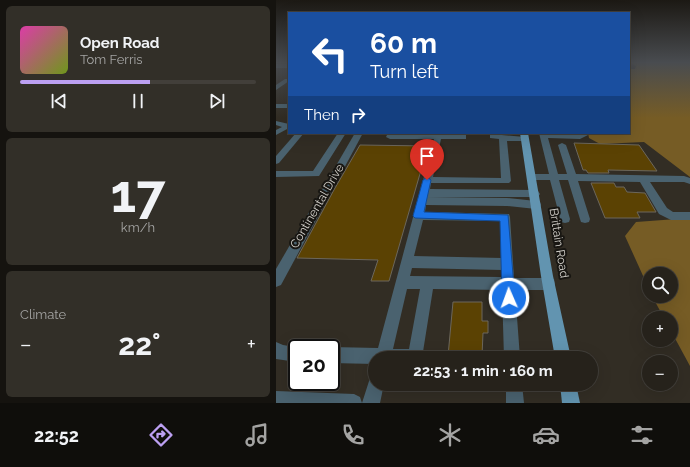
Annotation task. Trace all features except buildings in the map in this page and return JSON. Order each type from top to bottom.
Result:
[{"type":"main road","name":"Brittain Road","points":[[524,136],[562,351]]},
{"type":"main road","points":[[569,391],[571,403]]},
{"type":"street","points":[[276,88],[286,81]]},
{"type":"street","points":[[276,106],[288,106]]},
{"type":"street","points":[[276,111],[288,111]]},
{"type":"street","points":[[276,123],[288,126],[276,133]]},
{"type":"street","points":[[276,161],[299,134]]},
{"type":"street","points":[[276,174],[316,174],[341,134]]},
{"type":"street","name":"Continental Drive","points":[[276,280],[358,134]]},
{"type":"street","points":[[392,134],[390,137],[438,135],[467,136]]},
{"type":"street","points":[[565,220],[543,134],[580,137],[584,134]]},
{"type":"street","points":[[385,351],[438,135]]},
{"type":"street","points":[[427,180],[506,181],[500,136],[524,136]]},
{"type":"street","points":[[562,144],[586,219]]},
{"type":"street","points":[[532,177],[684,179],[690,181]]},
{"type":"street","points":[[643,178],[666,215],[690,216]]},
{"type":"street","points":[[423,197],[507,202],[536,199]]},
{"type":"street","points":[[418,216],[505,217],[512,351]]},
{"type":"street","points":[[406,262],[508,264]]},
{"type":"street","points":[[402,282],[549,284]]},
{"type":"street","points":[[416,351],[428,282]]},
{"type":"street","points":[[276,350],[280,353],[288,353]]},
{"type":"street","points":[[340,355],[368,356]]},
{"type":"street","points":[[371,403],[374,391]]},
{"type":"street","points":[[514,391],[515,403]]},
{"type":"street","points":[[276,400],[354,403]]},
{"type":"shaded area","points":[[630,81],[690,81],[690,177],[644,142],[600,144],[589,138],[588,134],[630,134]]},
{"type":"shaded area","points":[[690,218],[690,366],[678,344],[678,311],[660,311],[656,303],[678,303],[678,267],[642,267],[642,274],[625,236],[636,222]]},
{"type":"route","points":[[427,180],[418,216],[505,217],[509,298]]}]
